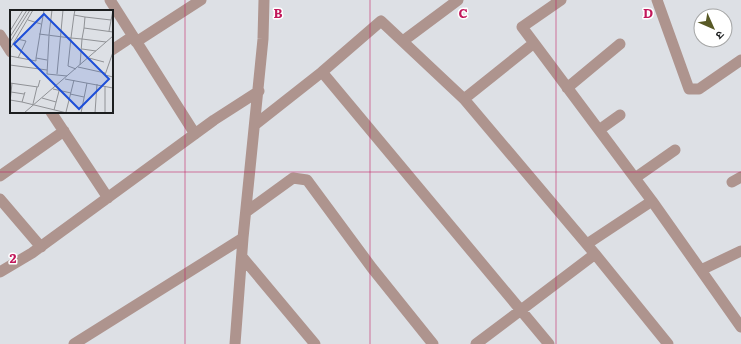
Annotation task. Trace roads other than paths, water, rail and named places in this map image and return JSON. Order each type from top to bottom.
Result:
[{"type":"street","points":[[110,0],[195,134]]},
{"type":"street","points":[[113,50],[201,0]]},
{"type":"street","points":[[235,344],[243,238],[259,91],[264,0]]},
{"type":"street","points":[[403,41],[458,0]]},
{"type":"street","points":[[561,0],[522,27],[652,201],[741,327]]},
{"type":"street","points":[[657,0],[689,89],[699,89],[741,60]]},
{"type":"street","points":[[256,124],[322,72],[380,21],[464,99],[587,244],[668,344]]},
{"type":"street","points":[[0,35],[10,50]]},
{"type":"street","points":[[464,99],[534,43]]},
{"type":"street","points":[[568,88],[620,44]]},
{"type":"street","points":[[322,72],[549,344]]},
{"type":"street","points":[[0,272],[41,247],[195,134],[259,91]]},
{"type":"street","points":[[52,113],[108,198]]},
{"type":"street","points":[[600,130],[620,115]]},
{"type":"street","points":[[0,176],[64,131]]},
{"type":"street","points":[[635,178],[676,150]]},
{"type":"street","points":[[246,212],[293,178],[307,180],[372,268],[432,344]]},
{"type":"street","points":[[0,198],[41,247]]},
{"type":"street","points":[[587,244],[652,201]]},
{"type":"street","points":[[74,344],[243,238]]},
{"type":"street","points":[[701,270],[741,250]]},
{"type":"street","points":[[476,344],[520,309],[595,254]]},
{"type":"street","points":[[242,258],[315,344]]}]
